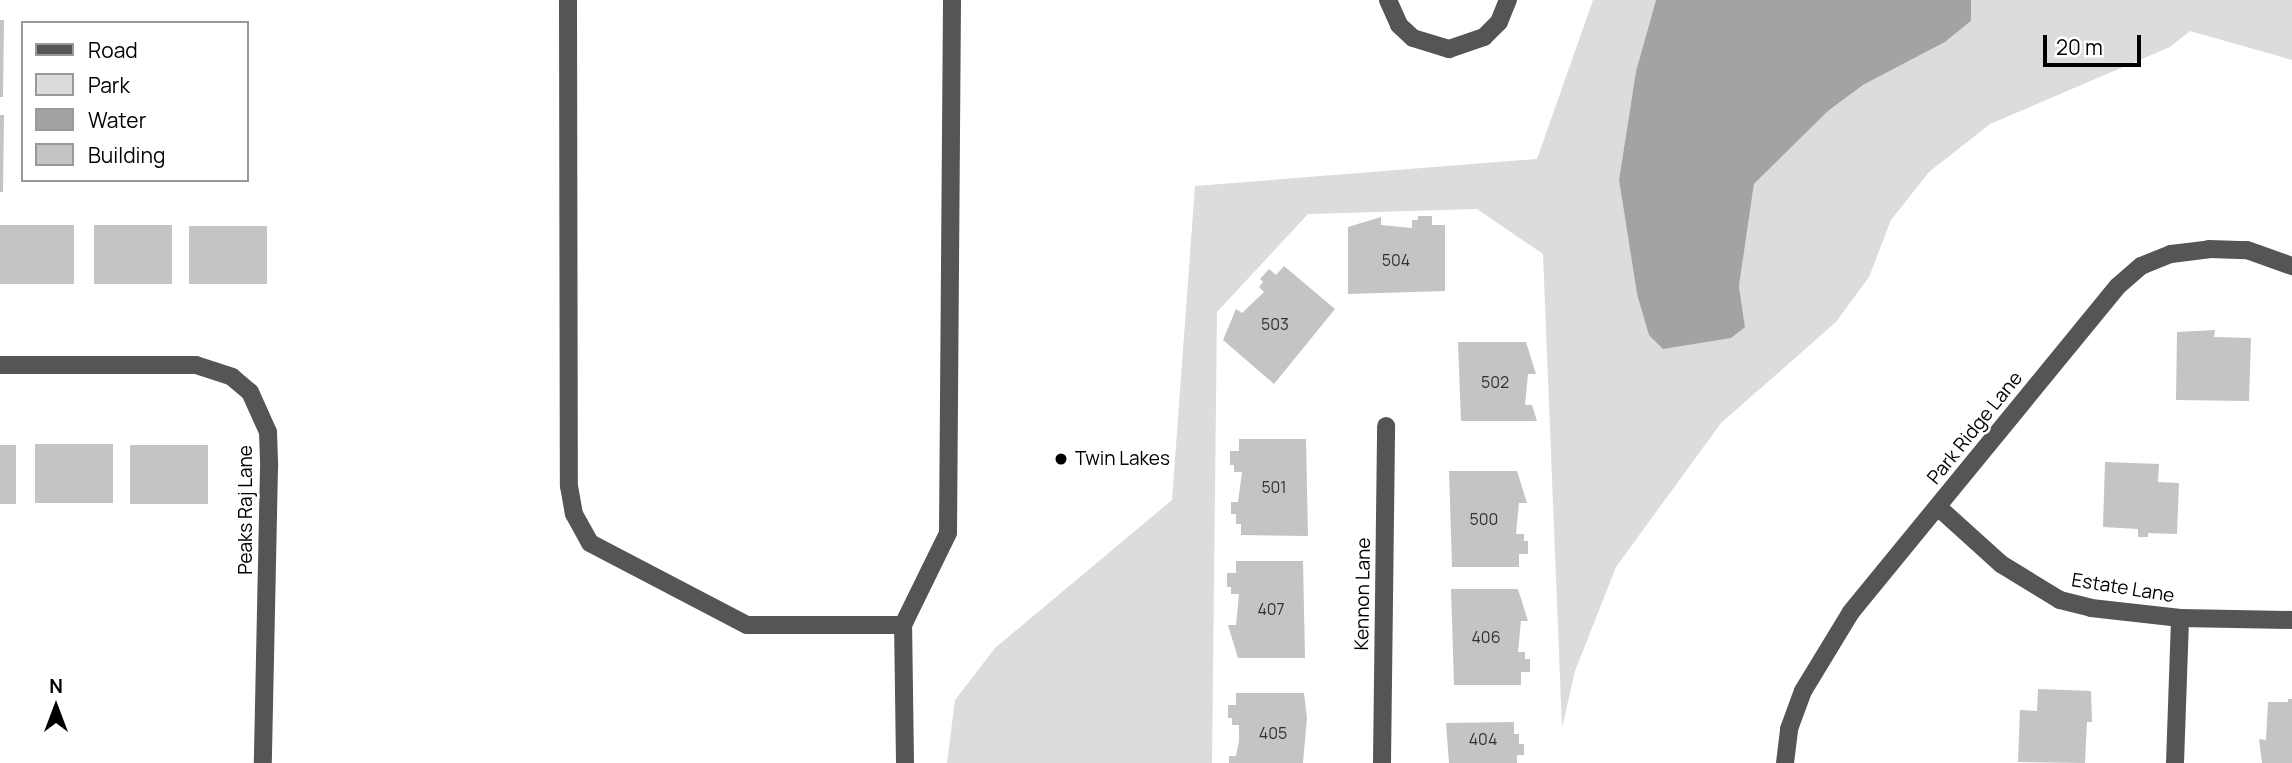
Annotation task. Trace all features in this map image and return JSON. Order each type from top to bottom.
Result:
[{"type":"street","points":[[568,0],[569,486],[574,514],[590,543],[747,625],[903,625]]},
{"type":"street","points":[[905,763],[903,625],[948,533],[953,0]]},
{"type":"street","points":[[1388,0],[1399,25],[1413,38],[1449,49],[1484,37],[1499,22],[1508,0]]},
{"type":"street","name":"Park Ridge Lane","points":[[1785,763],[1789,729],[1823,653],[2118,286],[2141,266],[2171,254],[2209,249],[2247,250],[2292,266]]},
{"type":"street","name":"Peaks Raj Lane","points":[[0,365],[196,365],[232,377],[250,392],[268,432],[263,763]]},
{"type":"street","name":"Kennon Lane","points":[[1381,763],[1386,426]]},
{"type":"street","name":"Estate Lane","points":[[1938,507],[2001,564],[2060,600],[2091,608],[2180,618],[2292,620]]},
{"type":"street","points":[[2175,763],[2180,618]]},
{"type":"green space","points":[[1593,0],[1656,0],[1636,71],[1619,180],[1637,294],[1745,327],[1739,286],[1754,184],[1828,111],[1863,85],[1945,42],[1971,21],[1971,0],[2292,0],[2292,60],[2190,31],[2170,47],[1990,124],[1929,172],[1891,220],[1869,277],[1836,322],[1721,423],[1616,567],[1575,671],[1562,728],[1543,254],[1477,209],[1308,214],[1217,312],[1212,763],[947,763],[955,700],[995,648],[1172,500],[1195,186],[1537,159]]},
{"type":"water","points":[[1656,0],[1971,0],[1971,21],[1945,42],[1863,85],[1828,111],[1754,184],[1739,286],[1745,327],[1731,338],[1663,349],[1649,335],[1637,294],[1619,180],[1636,71]]},
{"type":"building","points":[[0,20],[4,20],[3,97],[0,97]]},
{"type":"building","points":[[0,115],[4,115],[3,192],[0,192]]},
{"type":"building","points":[[1418,216],[1432,216],[1432,225],[1445,225],[1445,291],[1348,294],[1348,227],[1381,217],[1381,225],[1412,228],[1412,220],[1418,220]]},
{"type":"building","points":[[0,225],[74,225],[74,284],[0,284]]},
{"type":"building","points":[[94,225],[172,225],[172,284],[94,284]]},
{"type":"building","points":[[189,226],[267,226],[267,284],[189,284]]},
{"type":"building","points":[[1284,266],[1335,309],[1274,384],[1223,340],[1236,309],[1242,313],[1264,292],[1259,287],[1263,282],[1260,279],[1269,269],[1276,275]]},
{"type":"building","points":[[2215,330],[2214,337],[2251,338],[2249,401],[2176,400],[2177,332]]},
{"type":"building","points":[[1458,342],[1526,342],[1536,374],[1528,374],[1525,405],[1532,405],[1537,421],[1461,421]]},
{"type":"building","points":[[1239,439],[1306,439],[1308,536],[1241,535],[1241,524],[1236,524],[1236,514],[1231,514],[1231,502],[1238,502],[1242,472],[1234,472],[1234,465],[1230,465],[1230,451],[1239,451]]},
{"type":"building","points":[[35,444],[113,444],[113,503],[35,503]]},
{"type":"building","points":[[0,445],[16,445],[16,504],[0,504]]},
{"type":"building","points":[[130,445],[208,445],[208,504],[130,504]]},
{"type":"building","points":[[2105,462],[2159,464],[2158,482],[2179,483],[2177,534],[2148,533],[2148,537],[2138,537],[2138,529],[2103,527]]},
{"type":"building","points":[[1449,471],[1517,471],[1527,503],[1519,503],[1516,534],[1524,534],[1524,541],[1528,541],[1528,554],[1519,554],[1519,567],[1452,567]]},
{"type":"building","points":[[1236,561],[1303,561],[1305,658],[1238,658],[1228,625],[1236,625],[1239,594],[1231,594],[1231,587],[1227,587],[1227,573],[1236,573]]},
{"type":"building","points":[[1451,589],[1518,589],[1528,621],[1521,621],[1518,652],[1525,652],[1525,659],[1530,659],[1530,672],[1521,672],[1521,685],[1454,685]]},
{"type":"building","points":[[2038,689],[2091,691],[2092,722],[2087,722],[2085,763],[2018,762],[2020,710],[2037,711]]},
{"type":"building","points":[[1236,693],[1304,693],[1307,718],[1303,763],[1229,763],[1229,756],[1236,756],[1239,741],[1239,725],[1232,725],[1232,718],[1228,718],[1228,705],[1236,705]]},
{"type":"building","points":[[2288,699],[2292,699],[2292,763],[2262,763],[2259,739],[2266,740],[2268,702],[2288,702]]},
{"type":"building","points":[[1514,722],[1514,734],[1519,734],[1519,744],[1524,744],[1524,755],[1517,755],[1517,763],[1449,763],[1446,723]]},
{"type":"place","name":"Twin Lakes","points":[[1061,459]]}]
